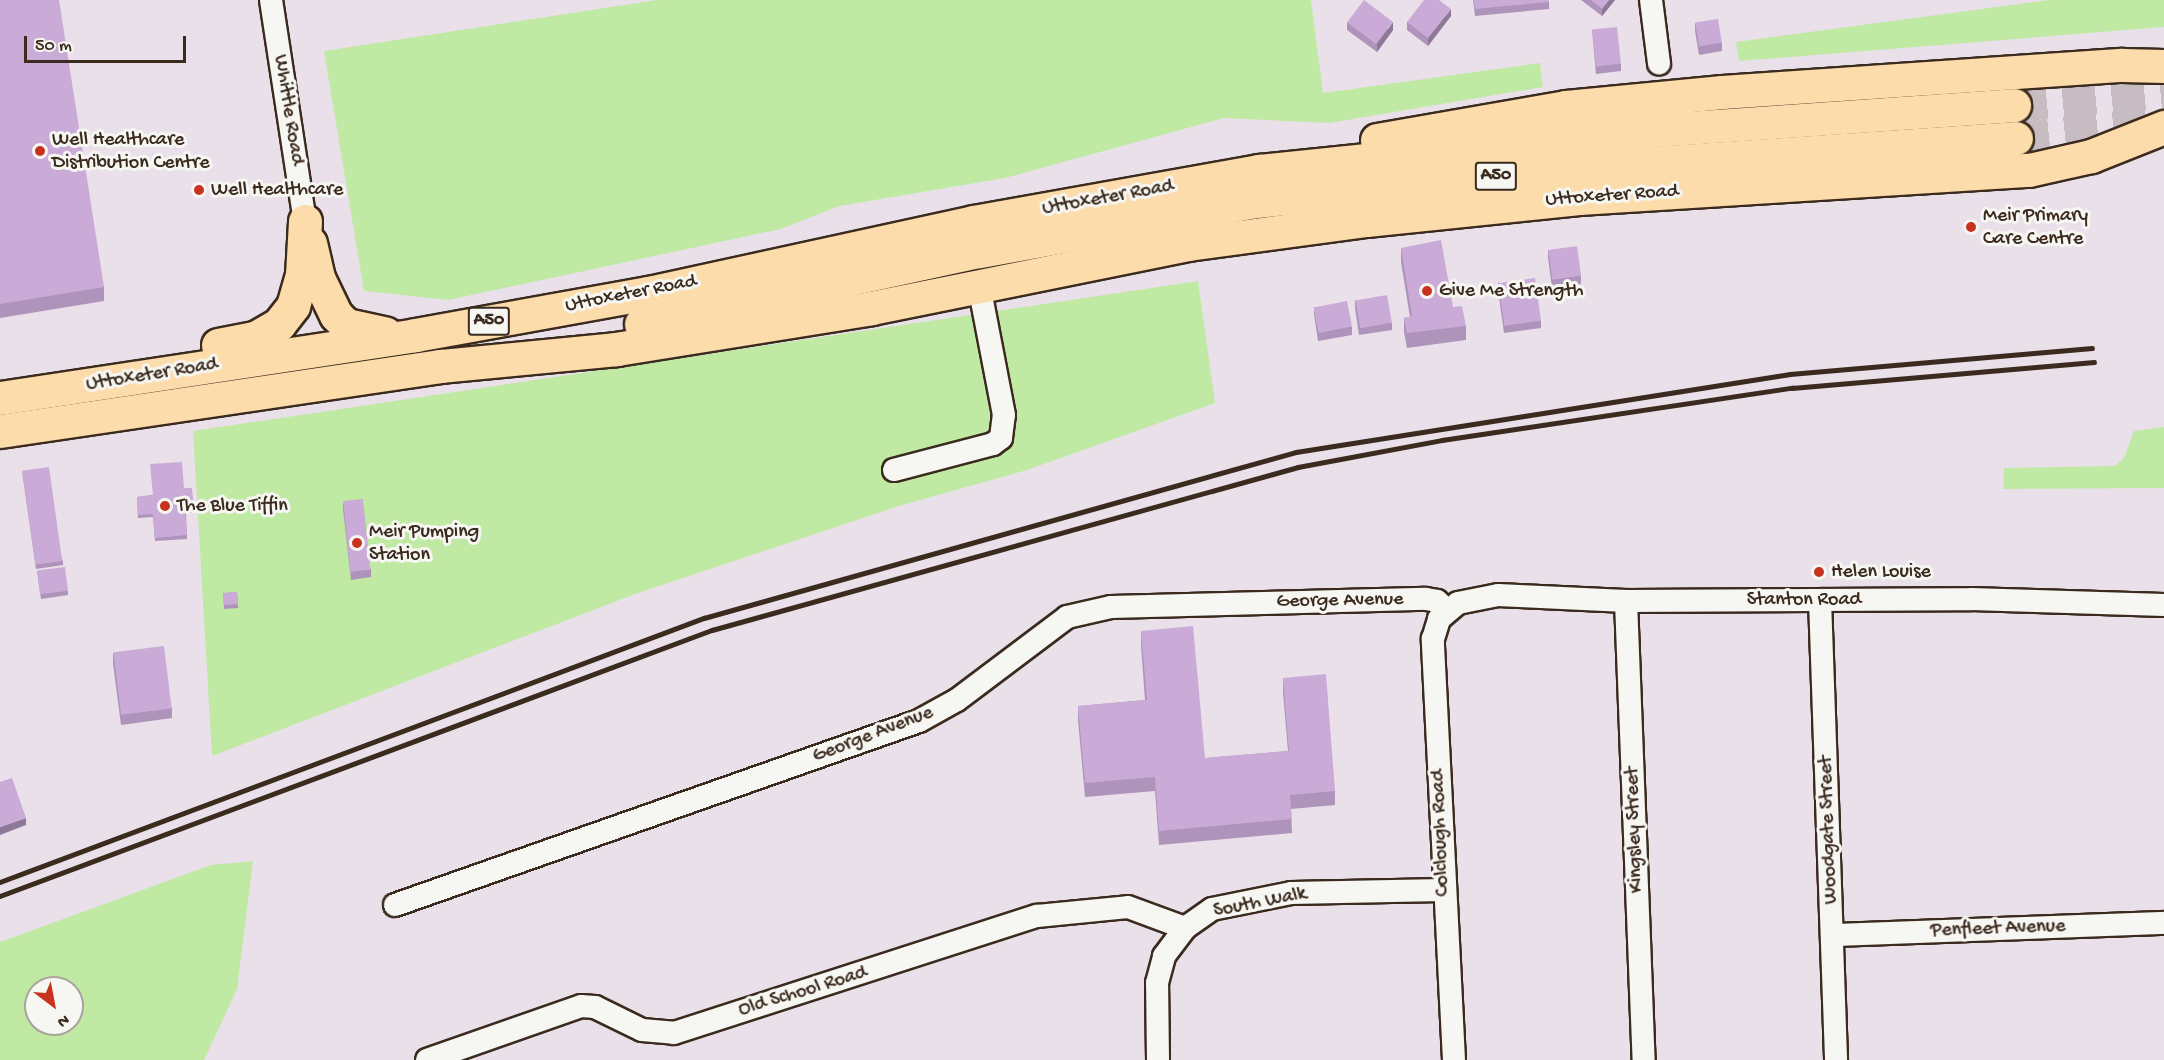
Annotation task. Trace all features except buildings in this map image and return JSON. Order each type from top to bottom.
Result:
[{"type":"highway","points":[[1259,171],[1327,150],[1434,128],[1566,107],[1722,92],[2111,66],[2164,66]]},
{"type":"highway","name":"A50","points":[[1259,171],[1658,130],[2014,105]]},
{"type":"highway","name":"Uttoxeter Road","points":[[0,431],[440,366],[616,349],[871,308],[1188,244],[1448,210],[1799,182],[2029,170],[2091,156],[2164,127]]},
{"type":"highway","name":"A50","points":[[440,366],[980,251],[1256,201],[1549,170],[2016,138]]},
{"type":"highway","name":"Uttoxeter Road","points":[[0,398],[415,335],[648,292],[962,224],[1259,171]]},
{"type":"highway","points":[[305,221],[318,278],[336,315],[346,325],[368,332],[415,335]]},
{"type":"highway","points":[[0,392],[139,359],[255,338],[279,324],[293,306],[302,275],[305,221]]},
{"type":"street","name":"Whittle Road","points":[[271,0],[305,221]]},
{"type":"street","points":[[1651,0],[1659,63]]},
{"type":"street","points":[[894,470],[993,444],[1001,438],[1004,415],[965,288]]},
{"type":"street","name":"Stanton Road","points":[[1447,610],[1458,603],[1498,595],[1626,601],[1971,599],[2164,605]]},
{"type":"street","name":"George Avenue","points":[[395,905],[919,721],[957,700],[1067,617],[1076,614],[1111,607],[1426,599],[1437,601],[1447,610]]},
{"type":"street","name":"Woodgate Street","points":[[1820,600],[1836,1060]]},
{"type":"street","name":"Kingsley Street","points":[[1626,601],[1644,1060]]},
{"type":"street","name":"Colclough Road","points":[[1447,610],[1434,628],[1433,639],[1443,890],[1454,1060]]},
{"type":"street","name":"South Walk","points":[[1158,1060],[1157,983],[1164,956],[1185,928],[1212,909],[1292,893],[1443,890]]},
{"type":"street","name":"Old School Road","points":[[427,1060],[581,1006],[595,1007],[642,1030],[674,1033],[1037,916],[1128,907],[1185,928]]},
{"type":"street","name":"Penfleet Avenue","points":[[1833,935],[2164,922]]},
{"type":"green space","points":[[657,0],[1311,0],[1323,93],[1540,63],[1543,87],[1329,123],[1224,118],[1005,178],[839,206],[781,229],[448,300],[364,291],[324,51]]},
{"type":"green space","points":[[2049,0],[2164,0],[2164,27],[1739,61],[1736,42]]},
{"type":"green space","points":[[1198,281],[1215,403],[1027,470],[899,506],[635,594],[212,756],[193,431]]},
{"type":"green space","points":[[2164,427],[2164,488],[2003,489],[2004,468],[2115,466],[2124,458],[2134,431]]},
{"type":"green space","points":[[253,861],[237,989],[204,1060],[0,1060],[0,942],[211,865]]},
{"type":"tunnel","points":[[2014,105],[2164,91]]},
{"type":"tunnel","points":[[2016,138],[2162,123]]},
{"type":"railway","points":[[0,882],[704,618],[1296,452],[1790,374],[2092,348]]},
{"type":"railway","points":[[0,896],[712,630],[1298,467],[1442,440],[1792,388],[2094,362]]},
{"type":"place","name":"Well Healthcare Distribution Centre","points":[[40,151]]},
{"type":"place","name":"Well Healthcare","points":[[199,190]]},
{"type":"place","name":"Meir Primary Care Centre","points":[[1971,227]]},
{"type":"place","name":"Give Me Strength","points":[[1427,291]]},
{"type":"place","name":"The Blue Tiffin","points":[[165,506]]},
{"type":"place","name":"Meir Pumping Station","points":[[357,543]]},
{"type":"place","name":"Helen Louise","points":[[1819,572]]}]
